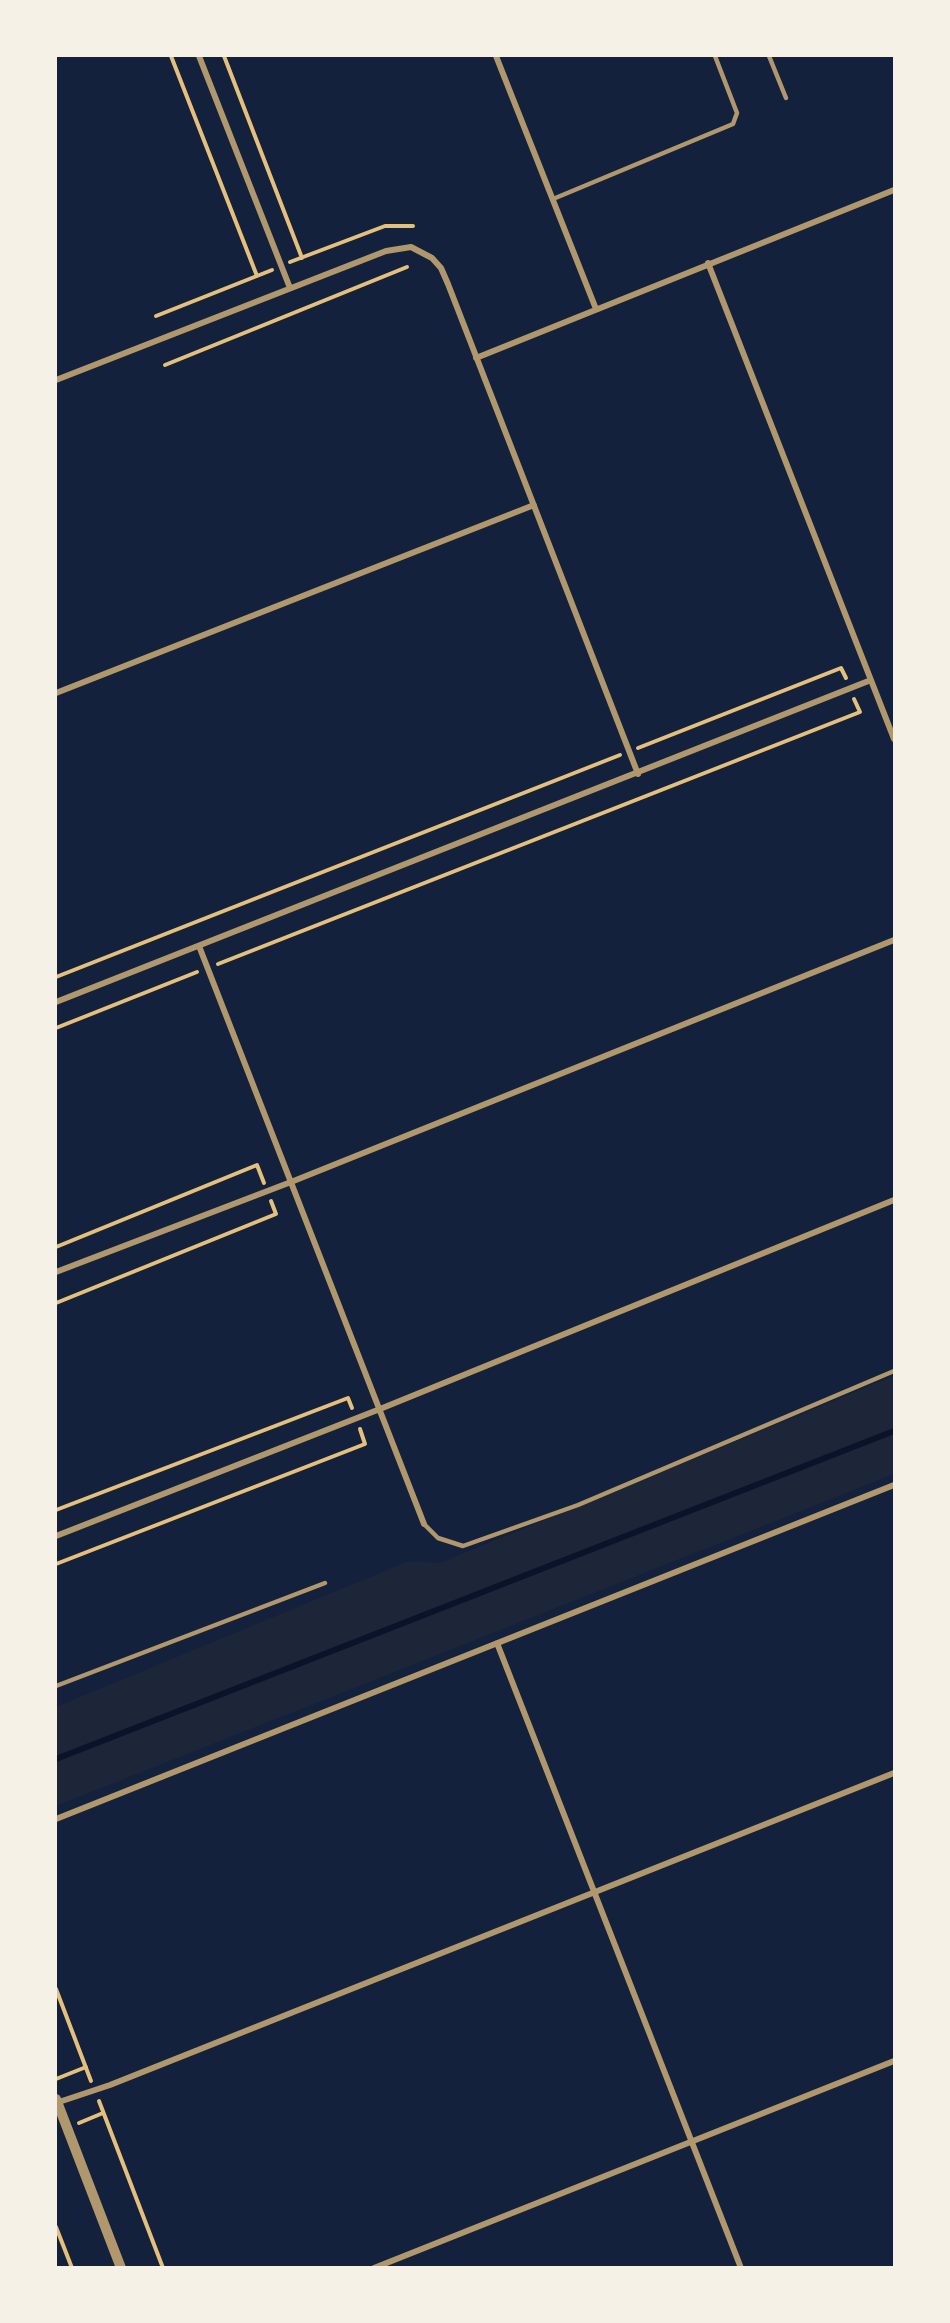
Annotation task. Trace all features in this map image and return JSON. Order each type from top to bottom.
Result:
[{"type":"street","points":[[199,56],[290,288]]},
{"type":"street","points":[[496,56],[596,309]]},
{"type":"street","points":[[476,358],[894,190]]},
{"type":"street","points":[[56,380],[397,248],[411,247],[432,258],[441,268],[638,774]]},
{"type":"street","points":[[708,263],[894,739]]},
{"type":"street","points":[[56,693],[534,505]]},
{"type":"street","points":[[56,1002],[638,774],[871,680]]},
{"type":"street","points":[[56,1272],[291,1182],[894,940]]},
{"type":"street","points":[[199,946],[424,1524]]},
{"type":"street","points":[[56,1536],[380,1409],[894,1200]]},
{"type":"street","points":[[56,1819],[894,1485]]},
{"type":"street","points":[[497,1643],[741,2268]]},
{"type":"street","points":[[121,2268],[56,2102],[94,2091],[894,1773]]},
{"type":"street","points":[[374,2268],[894,2061]]},
{"type":"lane","points":[[553,199],[733,124],[737,114],[715,56]]},
{"type":"lane","points":[[769,56],[786,98]]},
{"type":"lane","points":[[424,1524],[438,1538],[463,1546],[578,1505],[894,1371]]},
{"type":"lane","points":[[56,1686],[326,1582]]},
{"type":"path","points":[[171,56],[257,276]]},
{"type":"path","points":[[224,56],[302,258]]},
{"type":"path","points":[[165,365],[407,267]]},
{"type":"path","points":[[56,1989],[163,2268]]},
{"type":"path","points":[[56,2079],[86,2067]]},
{"type":"path","points":[[56,2227],[72,2268]]},
{"type":"shaded area","points":[[894,1376],[894,1474],[56,1806],[56,1707],[409,1561],[440,1563]]},
{"type":"waterway","points":[[56,1759],[894,1431]]}]
